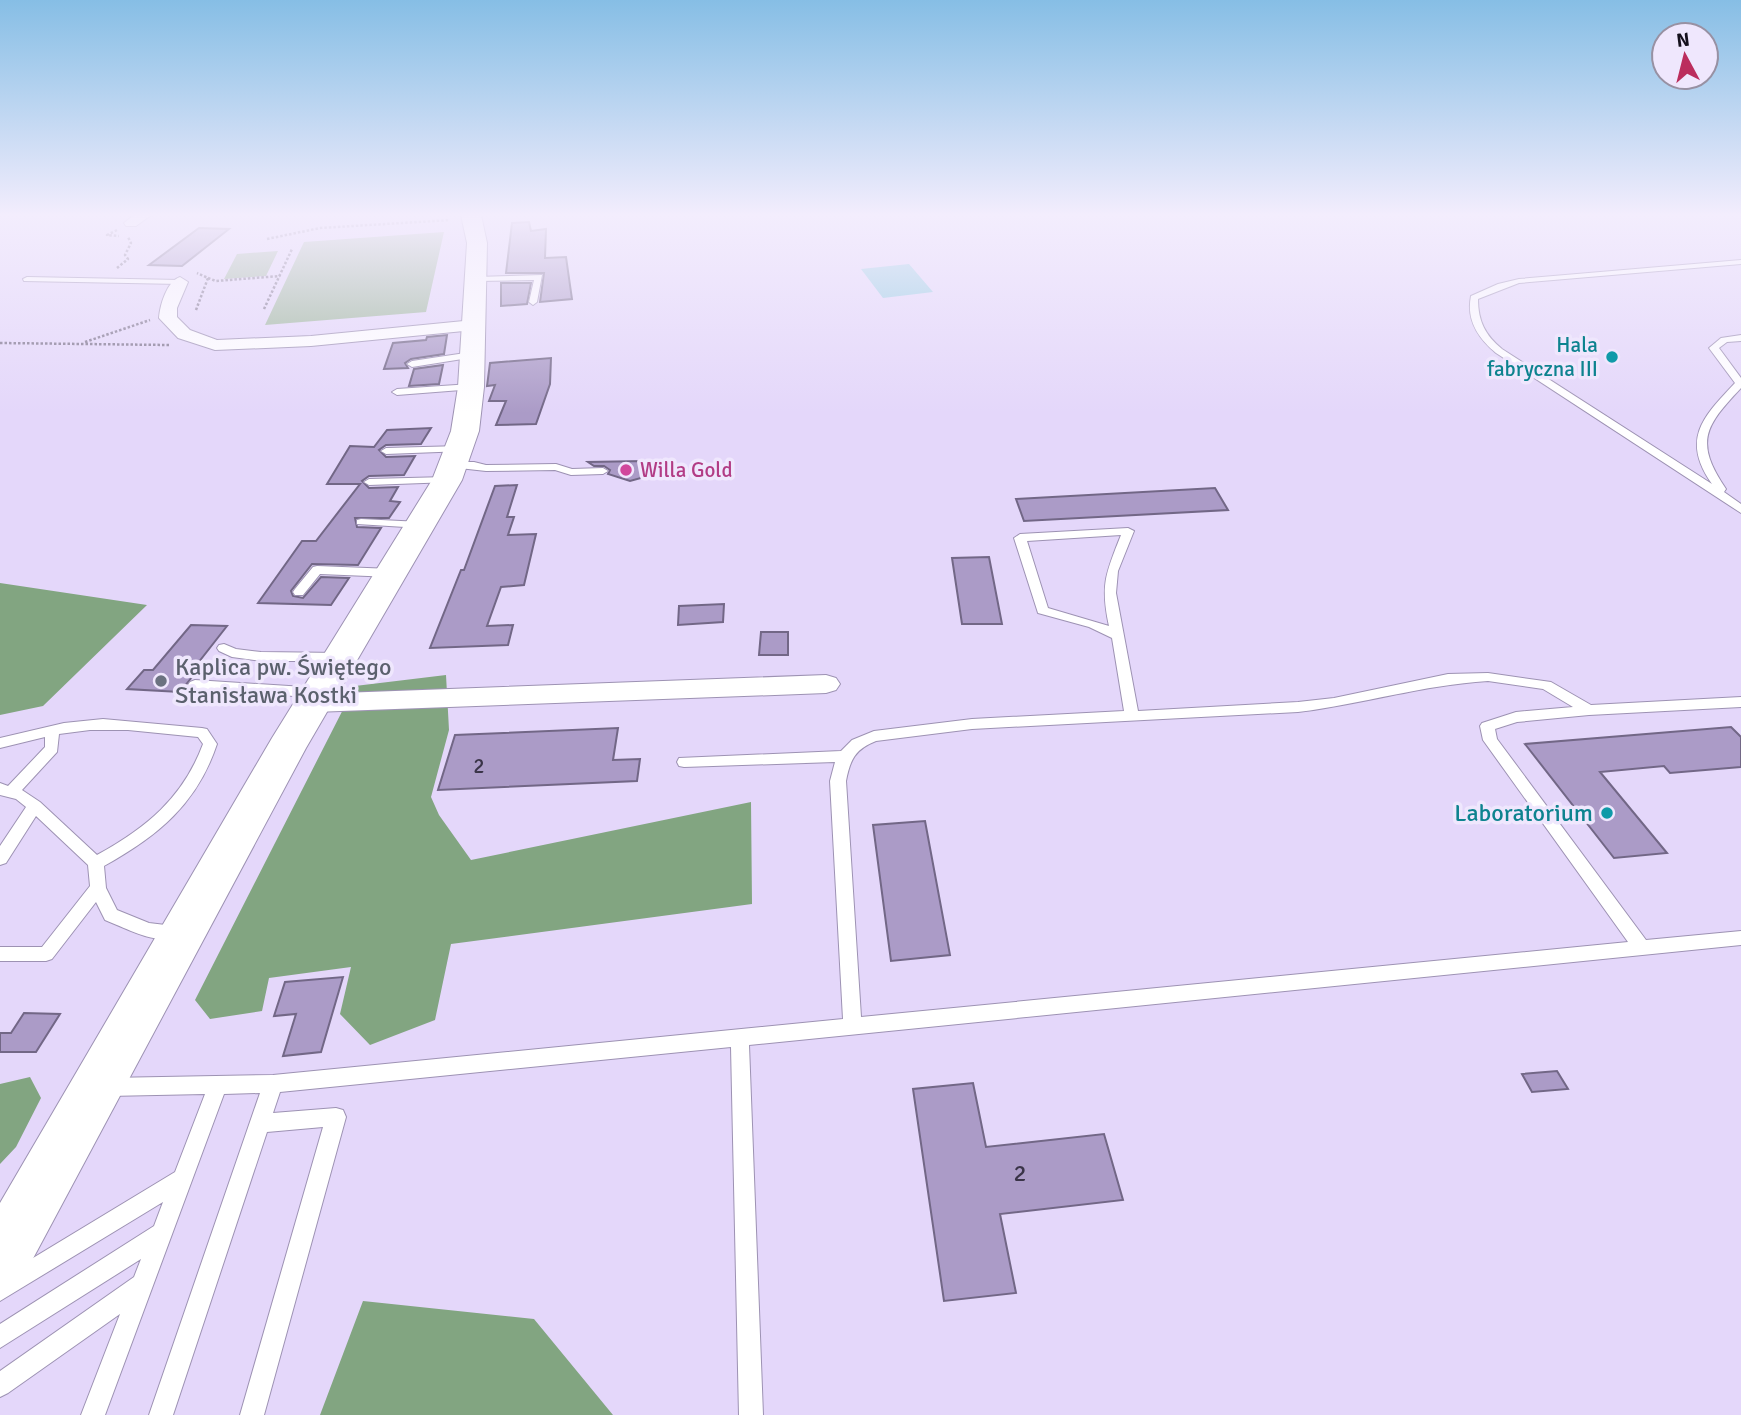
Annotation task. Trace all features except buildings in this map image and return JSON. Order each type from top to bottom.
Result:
[{"type":"main road","points":[[0,1260],[317,698],[454,465],[472,356],[475,281]]},
{"type":"street","points":[[185,281],[169,308],[168,318],[184,334],[215,345],[311,341],[472,356]]},
{"type":"street","points":[[317,698],[826,684]]},
{"type":"lane","points":[[533,302],[537,281]]},
{"type":"lane","points":[[1519,281],[1474,298],[1473,318],[1487,342],[1741,510]]},
{"type":"lane","points":[[1728,499],[1711,476],[1700,443],[1707,424],[1721,402],[1740,383],[1714,348],[1724,340],[1741,338]]},
{"type":"lane","points":[[412,364],[472,356]]},
{"type":"lane","points":[[397,392],[472,356]]},
{"type":"lane","points":[[386,451],[454,465]]},
{"type":"lane","points":[[369,482],[454,465],[486,468],[556,467],[571,472],[603,471]]},
{"type":"lane","points":[[361,522],[421,525]]},
{"type":"lane","points":[[1117,635],[1094,624],[1042,610],[1020,538],[1128,531],[1111,578],[1110,605],[1117,635],[1131,713]]},
{"type":"lane","points":[[299,592],[317,570],[392,573]]},
{"type":"lane","points":[[224,648],[229,653],[247,655],[342,657]]},
{"type":"lane","points":[[853,1028],[838,781],[843,756],[859,741],[899,732],[972,724],[1334,703],[1448,680],[1488,677],[1546,685],[1589,710]]},
{"type":"lane","points":[[195,685],[317,698]]},
{"type":"lane","points":[[1643,948],[1490,740],[1487,726],[1516,717],[1589,710],[1741,702]]},
{"type":"lane","points":[[0,743],[52,731],[102,724],[151,726],[202,733],[210,744],[204,768],[171,811],[129,845],[96,863]]},
{"type":"lane","points":[[52,731],[52,748],[6,790],[35,806],[96,863],[98,888],[111,915],[148,930],[185,932]]},
{"type":"lane","points":[[684,762],[843,756]]},
{"type":"lane","points":[[0,859],[35,806]]},
{"type":"lane","points":[[0,954],[47,954],[98,888]]},
{"type":"lane","points":[[98,1087],[273,1084],[1741,939]]},
{"type":"lane","points":[[740,1039],[751,1415]]},
{"type":"lane","points":[[161,1415],[273,1084]]},
{"type":"lane","points":[[93,1415],[217,1087]]},
{"type":"lane","points":[[252,1415],[337,1118],[260,1124]]},
{"type":"lane","points":[[0,1290],[182,1178]]},
{"type":"lane","points":[[0,1337],[161,1234]]},
{"type":"lane","points":[[0,1385],[142,1284]]},
{"type":"path","points":[[196,310],[207,281]]},
{"type":"path","points":[[264,309],[278,281]]},
{"type":"path","points":[[82,343],[120,332],[152,319],[169,308]]},
{"type":"path","points":[[0,344],[215,345]]},
{"type":"green space","points":[[286,281],[433,281],[426,312],[265,325]]},
{"type":"green space","points":[[0,583],[147,605],[43,706],[0,715]]},
{"type":"green space","points":[[446,675],[449,730],[431,797],[439,815],[471,860],[751,802],[752,904],[451,944],[435,1020],[370,1045],[340,1014],[351,967],[269,978],[262,1011],[210,1019],[195,1000],[355,686]]},
{"type":"green space","points":[[30,1077],[41,1098],[16,1147],[0,1164],[0,1084]]},
{"type":"green space","points":[[363,1301],[534,1319],[613,1415],[320,1415]]},
{"type":"water","points":[[870,281],[924,281],[933,292],[883,298]]},
{"type":"place","name":"Hala fabryczna III","points":[[1612,357]]},
{"type":"place","name":"Willa Gold","points":[[626,470]]},
{"type":"place","name":"Kaplica pw. Świętego Stanisława Kostki","points":[[161,681]]},
{"type":"place","name":"Laboratorium","points":[[1607,813]]}]
